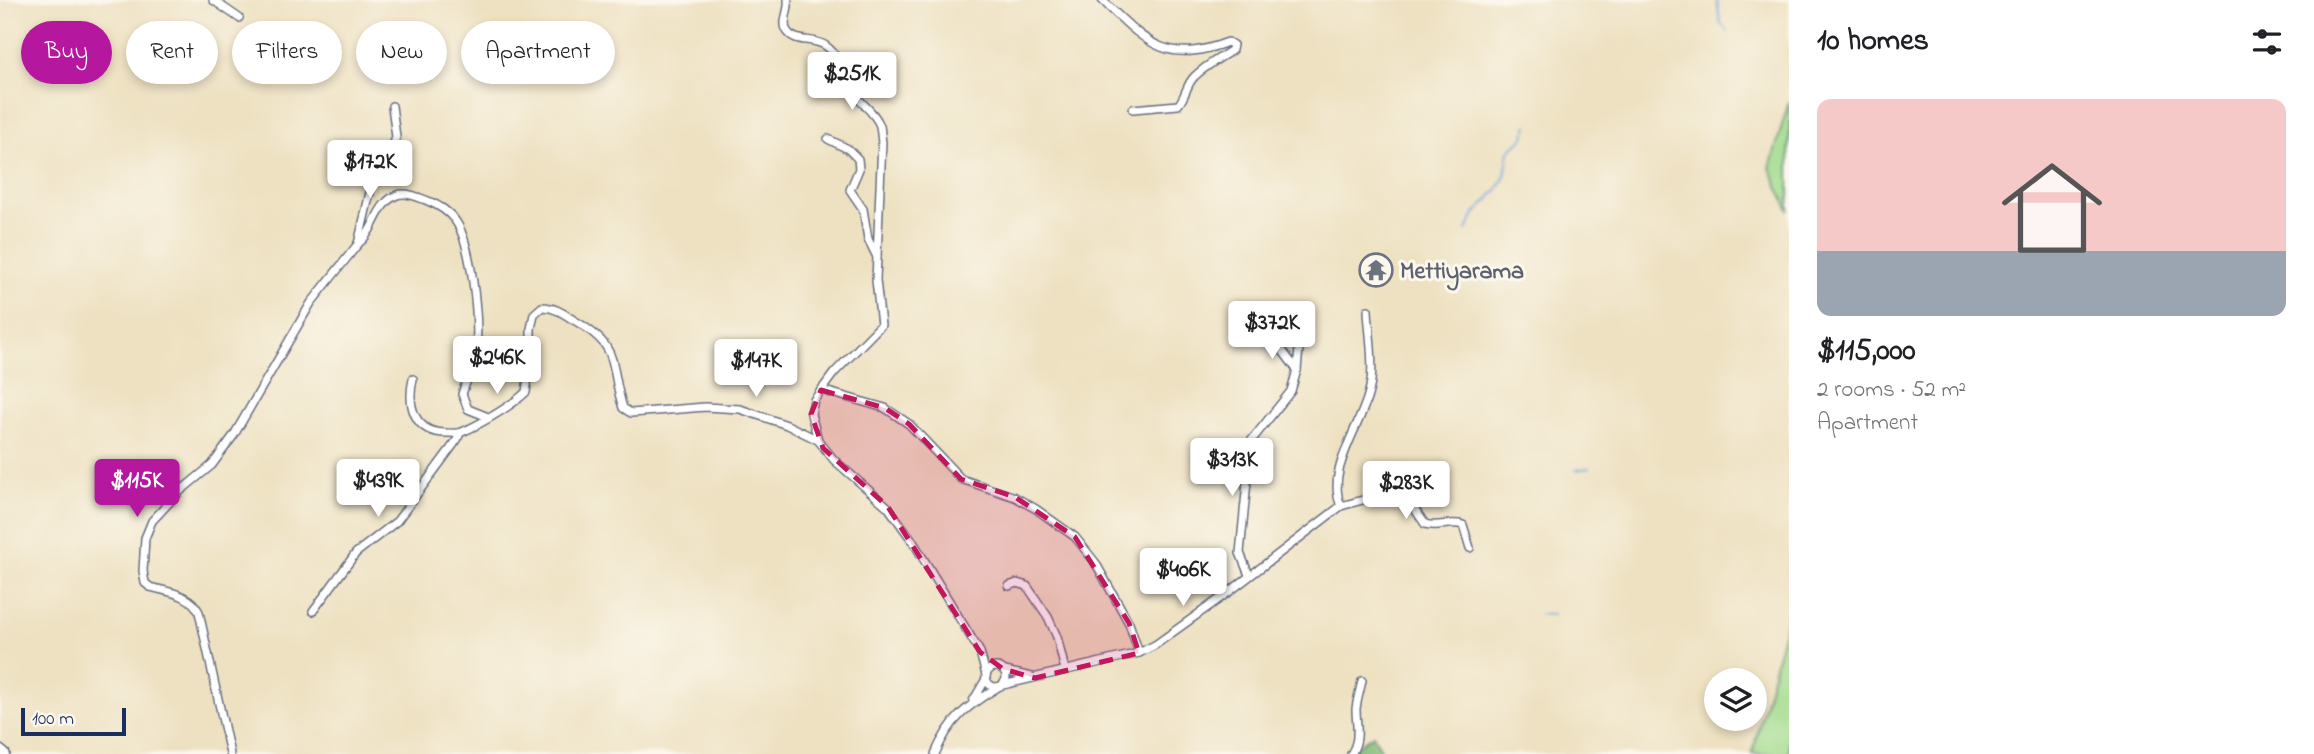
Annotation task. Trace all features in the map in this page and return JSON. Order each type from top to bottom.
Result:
[{"type":"street","points":[[212,0],[239,18]]},
{"type":"street","points":[[788,0],[790,7],[785,25],[788,32],[794,38],[816,40],[836,56],[851,89],[880,125],[882,142],[876,280],[881,325],[821,390],[811,409],[818,440]]},
{"type":"street","points":[[1102,0],[1142,38],[1158,47],[1195,52],[1228,42],[1233,45],[1232,50],[1195,76],[1178,105],[1133,109]]},
{"type":"street","points":[[358,244],[372,184],[391,152],[396,137],[392,106]]},
{"type":"street","points":[[828,139],[848,149],[858,159],[859,169],[850,190],[863,209],[867,239],[877,258]]},
{"type":"street","points":[[230,754],[199,612],[190,599],[145,583],[145,538],[152,521],[178,493],[212,465],[233,435],[311,303],[364,240],[383,206],[393,197],[405,193],[430,202],[445,210],[455,220],[467,250],[477,326],[472,372],[462,394],[464,403],[474,413],[488,417]]},
{"type":"street","points":[[413,379],[411,400],[417,420],[433,433],[460,433],[511,404],[526,392],[534,314],[542,307],[549,307],[599,336],[614,362],[623,408],[631,413],[705,407],[740,410],[787,425],[818,440],[834,460],[888,507],[912,540],[980,652],[991,686],[1001,686],[1139,653],[1165,638],[1341,506],[1377,496],[1405,495],[1425,524],[1430,526],[1454,522],[1463,525],[1470,548]]},
{"type":"street","points":[[1341,506],[1338,472],[1367,401],[1371,380],[1368,310]]},
{"type":"street","points":[[1269,333],[1297,370]]},
{"type":"street","points":[[1249,575],[1240,553],[1251,440],[1291,391],[1297,370],[1300,338]]},
{"type":"street","points":[[821,390],[885,408],[909,424],[961,479],[1015,497],[1075,537],[1095,562],[1129,623],[1139,653]]},
{"type":"street","points":[[313,611],[356,553],[397,521],[431,478],[460,433]]},
{"type":"street","points":[[1009,586],[1017,583],[1027,586],[1048,617],[1057,637],[1065,670]]},
{"type":"street","points":[[973,702],[1001,686],[1007,678],[1003,669],[980,652]]},
{"type":"street","points":[[934,754],[946,733],[973,702],[992,667],[1035,678]]},
{"type":"street","points":[[1351,754],[1356,747],[1356,710],[1362,681]]},
{"type":"street","points":[[0,750],[5,754]]},
{"type":"highlighted area","points":[[821,390],[885,408],[909,424],[961,479],[1015,497],[1075,537],[1129,623],[1139,653],[1035,678],[1003,669],[980,652],[888,507],[823,448],[811,414]]},
{"type":"green space","points":[[1789,101],[1789,211],[1770,168]]},
{"type":"green space","points":[[1789,611],[1789,754],[1752,754],[1758,731],[1767,731],[1767,696]]},
{"type":"green space","points":[[1373,735],[1384,754],[1351,754],[1356,747]]},
{"type":"waterway","points":[[1717,0],[1720,22],[1728,32]]},
{"type":"waterway","points":[[1467,230],[1475,214],[1498,189],[1505,176],[1509,151],[1524,137],[1528,125]]},
{"type":"waterway","points":[[1576,470],[1589,468]]},
{"type":"waterway","points":[[1539,614],[1553,615]]},
{"type":"place","name":"Mettiyarama","points":[[1376,270]]}]
